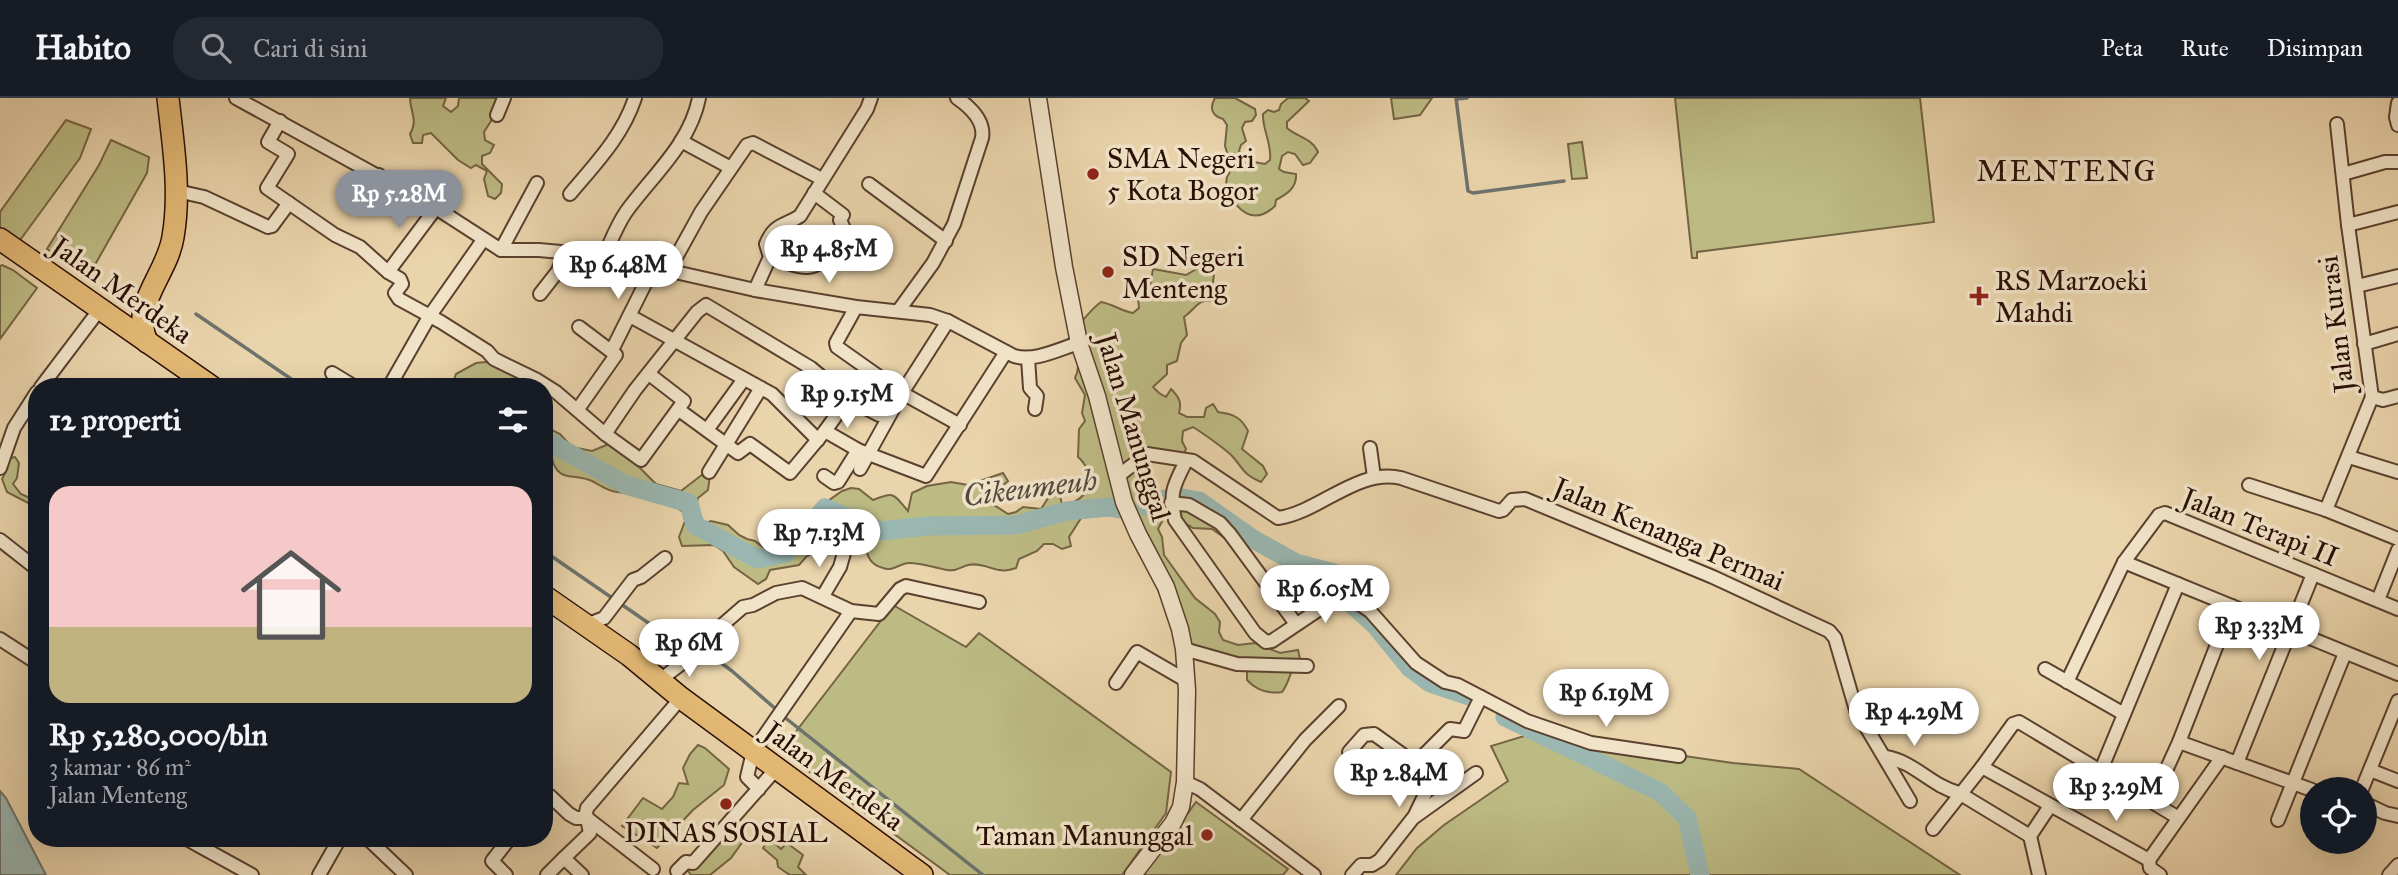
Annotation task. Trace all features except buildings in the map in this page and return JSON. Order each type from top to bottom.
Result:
[{"type":"main road","points":[[146,342],[141,322],[142,311],[167,258],[173,238],[177,191],[168,98]]},
{"type":"main road","name":"Jalan Merdeka","points":[[0,239],[146,342],[184,378]]},
{"type":"main road","points":[[104,312],[121,314],[134,310],[144,302],[151,291]]},
{"type":"main road","name":"Jalan Merdeka","points":[[553,602],[660,680],[913,873]]},
{"type":"street","points":[[236,98],[379,175],[501,250],[604,256],[755,290],[856,307],[930,315],[948,321],[1021,358],[1079,343]]},
{"type":"street","points":[[497,115],[504,98]]},
{"type":"street","points":[[570,194],[616,139],[635,98]]},
{"type":"street","points":[[604,256],[627,212],[681,141],[699,98]]},
{"type":"street","points":[[755,290],[770,257],[766,244],[771,234],[779,225],[790,223],[800,216],[871,98]]},
{"type":"street","points":[[900,310],[946,241],[954,224],[983,131],[970,108],[957,98]]},
{"type":"street","name":"Jalan Manunggal","points":[[1038,98],[1063,267],[1079,343],[1097,396],[1124,502],[1169,594],[1184,649],[1187,681],[1185,782],[1178,814],[1133,875]]},
{"type":"street","points":[[2398,103],[2398,125]]},
{"type":"street","points":[[280,121],[268,142],[288,154],[267,186],[335,235],[360,247],[402,282],[395,293],[396,296],[487,351],[494,359],[533,378]]},
{"type":"street","name":"Jalan Kurasi","points":[[2326,510],[2348,457],[2377,399],[2364,344],[2337,124]]},
{"type":"street","points":[[681,141],[731,168]]},
{"type":"street","points":[[669,270],[690,230],[747,145],[753,143],[822,179]]},
{"type":"street","points":[[2343,174],[2385,162],[2398,162]]},
{"type":"street","points":[[363,206],[379,175]]},
{"type":"street","points":[[501,250],[537,183]]},
{"type":"street","points":[[869,184],[946,241]]},
{"type":"street","points":[[177,191],[204,197],[268,227],[272,226],[289,203]]},
{"type":"street","points":[[770,257],[800,268],[812,267],[822,262],[845,237],[840,220],[842,213],[814,192]]},
{"type":"street","points":[[388,272],[436,208]]},
{"type":"street","points":[[2348,225],[2398,212]]},
{"type":"street","points":[[394,378],[429,317],[483,240]]},
{"type":"street","points":[[540,294],[558,271],[565,252]]},
{"type":"street","points":[[612,351],[654,266]]},
{"type":"street","points":[[2357,286],[2398,276]]},
{"type":"street","points":[[605,434],[702,307],[709,306],[737,326],[811,368],[848,399],[879,415]]},
{"type":"street","points":[[856,307],[836,343],[837,347],[902,393],[960,425]]},
{"type":"street","points":[[49,378],[104,312]]},
{"type":"street","points":[[630,316],[772,394],[822,436],[926,476],[1006,352]]},
{"type":"street","points":[[824,476],[834,483],[838,482],[864,452],[948,321]]},
{"type":"street","points":[[578,409],[616,357],[612,351],[579,327]]},
{"type":"street","points":[[2364,344],[2398,334]]},
{"type":"street","points":[[1028,358],[1031,388],[1037,396],[1035,409]]},
{"type":"street","points":[[331,373],[340,378]]},
{"type":"street","points":[[553,390],[641,460],[684,403],[683,399],[649,374]]},
{"type":"street","points":[[707,430],[744,379]]},
{"type":"street","points":[[709,472],[761,388]]},
{"type":"street","points":[[2377,399],[2398,396]]},
{"type":"street","points":[[679,410],[740,454],[750,444],[790,473],[822,436],[848,399]]},
{"type":"street","points":[[2377,399],[2398,405]]},
{"type":"street","points":[[0,468],[14,428],[28,407]]},
{"type":"street","points":[[1118,476],[1147,454],[1193,461],[1274,517],[1281,518],[1374,477],[1370,448]]},
{"type":"street","points":[[860,469],[864,452]]},
{"type":"street","points":[[2348,457],[2398,472]]},
{"type":"street","points":[[1186,461],[1172,489],[1171,503],[1175,520],[1255,633],[1269,642],[1313,613],[1343,598],[1370,611],[1416,663],[1445,682],[1458,685],[1527,721],[1591,743],[1679,757]]},
{"type":"street","name":"Jalan Kenanga Permai","points":[[1374,477],[1395,477],[1499,511],[1512,500],[1525,499],[1713,577],[1829,631],[1835,638],[1856,710],[1910,801]]},
{"type":"street","points":[[2249,485],[2326,510],[2398,539]]},
{"type":"street","points":[[1171,503],[1189,505],[1220,523],[1296,624]]},
{"type":"street","name":"Jalan Terapi II","points":[[2124,562],[2159,515],[2165,513],[2398,608]]},
{"type":"street","points":[[0,540],[28,562]]},
{"type":"street","points":[[2378,600],[2398,550]]},
{"type":"street","points":[[823,596],[840,566],[844,553]]},
{"type":"street","points":[[586,625],[604,618],[633,580],[665,558]]},
{"type":"street","points":[[2067,682],[2124,562],[2398,674]]},
{"type":"street","points":[[2237,762],[2313,574]]},
{"type":"street","points":[[1293,581],[1313,613]]},
{"type":"street","points":[[2101,770],[2178,584]]},
{"type":"street","points":[[660,680],[701,647],[743,607],[776,593],[802,588],[851,611],[879,614],[900,589],[906,586],[979,602]]},
{"type":"street","points":[[2152,801],[2179,742],[2232,606]]},
{"type":"street","points":[[759,789],[747,777],[753,752],[851,611]]},
{"type":"street","points":[[0,639],[28,657]]},
{"type":"street","points":[[1184,649],[1237,664],[1307,666]]},
{"type":"street","points":[[1116,682],[1137,652],[1187,681]]},
{"type":"street","points":[[2278,820],[2345,653]]},
{"type":"street","points":[[2045,669],[2124,714]]},
{"type":"street","points":[[1415,764],[1450,729],[1464,732],[1481,697]]},
{"type":"street","points":[[548,875],[589,835],[586,810],[681,698]]},
{"type":"street","points":[[2367,777],[2398,701]]},
{"type":"street","points":[[1241,820],[1305,740],[1339,706]]},
{"type":"street","points":[[1933,829],[2012,724],[2019,722],[2177,817]]},
{"type":"street","points":[[1349,752],[1364,735],[1374,734],[1424,770],[1427,790],[1413,818],[1380,860],[1372,865],[1361,865],[1352,875]]},
{"type":"street","points":[[2179,742],[2300,786]]},
{"type":"street","points":[[1885,757],[1901,760],[1946,789],[1959,793],[2030,836],[2039,875]]},
{"type":"street","points":[[2160,875],[2150,868],[2149,860],[2222,757]]},
{"type":"street","points":[[1982,767],[2149,860]]},
{"type":"street","points":[[677,871],[683,863],[693,863],[776,769]]},
{"type":"street","points":[[2370,770],[2398,781]]},
{"type":"street","points":[[1413,818],[1476,773]]},
{"type":"street","points":[[1185,782],[1200,789],[1314,875]]},
{"type":"street","points":[[553,799],[572,817],[587,818],[653,869]]},
{"type":"street","points":[[2030,836],[2050,806]]},
{"type":"street","points":[[2377,809],[2398,816]]},
{"type":"street","points":[[201,847],[252,875]]},
{"type":"street","points":[[319,875],[335,847]]},
{"type":"street","points":[[376,847],[406,875]]},
{"type":"street","points":[[503,847],[492,860],[506,875]]},
{"type":"street","points":[[564,858],[582,875]]},
{"type":"street","points":[[2389,875],[2398,865]]},
{"type":"shaded area","points":[[412,98],[446,98],[443,106],[451,112],[458,106],[459,98],[500,98],[484,132],[485,140],[494,145],[490,153],[482,156],[482,164],[502,184],[501,193],[495,199],[488,196],[484,179],[487,171],[476,165],[471,168],[458,160],[431,133],[423,135],[422,143],[413,143],[410,134],[414,121]]},
{"type":"shaded area","points":[[1215,98],[1235,98],[1255,109],[1256,115],[1252,121],[1245,122],[1242,128],[1246,141],[1239,151],[1248,161],[1265,164],[1270,160],[1270,154],[1263,114],[1268,110],[1279,110],[1288,98],[1305,98],[1309,101],[1287,122],[1287,128],[1308,141],[1318,152],[1310,163],[1303,165],[1295,154],[1288,152],[1282,156],[1279,169],[1296,174],[1295,183],[1287,193],[1276,200],[1275,206],[1260,215],[1253,215],[1241,209],[1225,190],[1232,168],[1225,146],[1227,125],[1213,111]]},
{"type":"shaded area","points":[[1391,98],[1432,98],[1420,115],[1394,119]]},
{"type":"shaded area","points":[[1675,98],[1920,98],[1934,222],[1697,252],[1697,258],[1692,258]]},
{"type":"shaded area","points":[[66,120],[91,129],[80,158],[18,243],[0,232],[0,212]]},
{"type":"shaded area","points":[[111,140],[149,157],[147,173],[88,277],[47,249],[99,165]]},
{"type":"shaded area","points":[[1582,142],[1587,178],[1572,179],[1568,144]]},
{"type":"shaded area","points":[[0,266],[37,288],[0,339]]},
{"type":"shaded area","points":[[1200,267],[1209,267],[1214,274],[1212,290],[1219,294],[1217,303],[1202,302],[1184,317],[1187,335],[1181,343],[1177,361],[1167,365],[1167,374],[1153,387],[1166,397],[1171,389],[1179,400],[1179,413],[1187,417],[1204,417],[1206,408],[1213,404],[1218,412],[1239,419],[1248,431],[1242,449],[1263,466],[1267,474],[1261,482],[1251,477],[1230,454],[1193,427],[1183,431],[1182,441],[1186,449],[1182,457],[1144,458],[1140,482],[1146,492],[1165,500],[1178,501],[1183,494],[1192,494],[1199,499],[1215,503],[1247,537],[1248,546],[1229,541],[1212,529],[1193,528],[1167,512],[1158,529],[1164,555],[1195,598],[1215,614],[1220,622],[1219,632],[1223,640],[1238,645],[1255,643],[1280,653],[1298,650],[1300,659],[1282,692],[1268,692],[1254,686],[1247,680],[1247,671],[1239,665],[1188,651],[1146,534],[1126,516],[1085,512],[1069,537],[1071,546],[1062,549],[1053,544],[1044,544],[1037,551],[1019,559],[1016,568],[1009,570],[974,564],[950,570],[909,563],[887,569],[872,562],[866,544],[862,541],[838,529],[823,526],[813,532],[819,549],[799,565],[770,570],[766,579],[758,584],[734,567],[723,551],[714,545],[682,546],[679,537],[685,521],[683,512],[650,494],[613,491],[586,479],[568,476],[558,471],[553,462],[553,430],[572,447],[592,451],[609,444],[632,460],[656,484],[681,491],[703,474],[710,475],[708,490],[698,498],[696,505],[704,524],[711,521],[728,525],[739,535],[755,541],[769,552],[778,554],[794,551],[805,527],[825,508],[828,501],[851,488],[859,489],[873,500],[894,496],[908,511],[912,493],[927,486],[951,482],[968,485],[1003,473],[1008,481],[1001,487],[994,505],[1008,514],[1023,507],[1041,509],[1061,478],[1064,487],[1060,495],[1062,505],[1072,503],[1081,497],[1093,480],[1078,457],[1079,429],[1085,421],[1082,413],[1085,395],[1075,378],[1078,366],[1069,336],[1101,302],[1133,313],[1139,308],[1138,298],[1150,286],[1153,269],[1186,275]]},
{"type":"shaded area","points":[[476,363],[492,363],[521,378],[455,378],[456,374]]},
{"type":"shaded area","points":[[15,457],[19,463],[17,478],[13,484],[21,494],[28,497],[28,503],[7,492],[2,479],[6,471],[3,466],[10,458]]},
{"type":"shaded area","points":[[893,605],[966,647],[979,633],[1171,772],[1166,813],[1122,875],[950,875],[781,751]]},
{"type":"shaded area","points":[[1531,734],[1733,763],[1799,769],[1960,875],[1396,875],[1417,848],[1444,825],[1508,781],[1491,746]]},
{"type":"shaded area","points":[[698,745],[729,769],[724,785],[693,810],[657,848],[622,826],[643,798],[662,809],[673,797],[679,783],[688,784],[683,768]]},
{"type":"shaded area","name":"Taman Manunggal","points":[[1196,802],[1288,869],[1283,875],[1143,875]]},
{"type":"shaded area","points":[[730,825],[746,837],[731,858],[710,875],[691,875],[686,868]]},
{"type":"shaded area","points":[[769,838],[781,849],[787,843],[803,855],[798,867],[806,875],[790,875],[778,867],[777,860],[763,848]]},
{"type":"water","points":[[0,791],[28,840],[28,847],[31,847],[46,875],[0,875]]},
{"type":"waterway","points":[[1456,98],[1468,191],[1473,193],[1564,181]]},
{"type":"waterway","points":[[1457,99],[1467,98]]},
{"type":"waterway","points":[[196,314],[290,378]]},
{"type":"waterway","name":"Cikeumeuh","points":[[553,444],[626,485],[689,503],[695,525],[757,559],[786,553],[825,508],[880,531],[928,526],[1016,525],[1067,511],[1109,507],[1127,510]]},
{"type":"waterway","name":"Cikeumeuh","points":[[1177,497],[1199,501],[1253,539],[1296,563],[1341,575],[1346,590]]},
{"type":"waterway","name":"Cikeumeuh","points":[[1146,506],[1165,499]]},
{"type":"waterway","points":[[553,557],[663,633],[692,641],[778,711]]},
{"type":"waterway","name":"Cikeumeuh","points":[[1348,601],[1375,625],[1410,668],[1430,683],[1475,698]]},
{"type":"waterway","points":[[783,716],[983,875]]},
{"type":"waterway","name":"Cikeumeuh","points":[[1505,717],[1660,792],[1687,818],[1700,875]]},
{"type":"place","name":"SMA Negeri 5 Kota Bogor","points":[[1093,174]]},
{"type":"place","name":"SD Negeri Menteng","points":[[1108,272]]},
{"type":"place","name":"RS Marzoeki Mahdi","points":[[1979,296]]},
{"type":"place","name":"DINAS SOSIAL","points":[[726,804]]},
{"type":"place","name":"Taman Manunggal","points":[[1207,835]]},
{"type":"district","name":"MENTENG","points":[[2067,171]]}]
